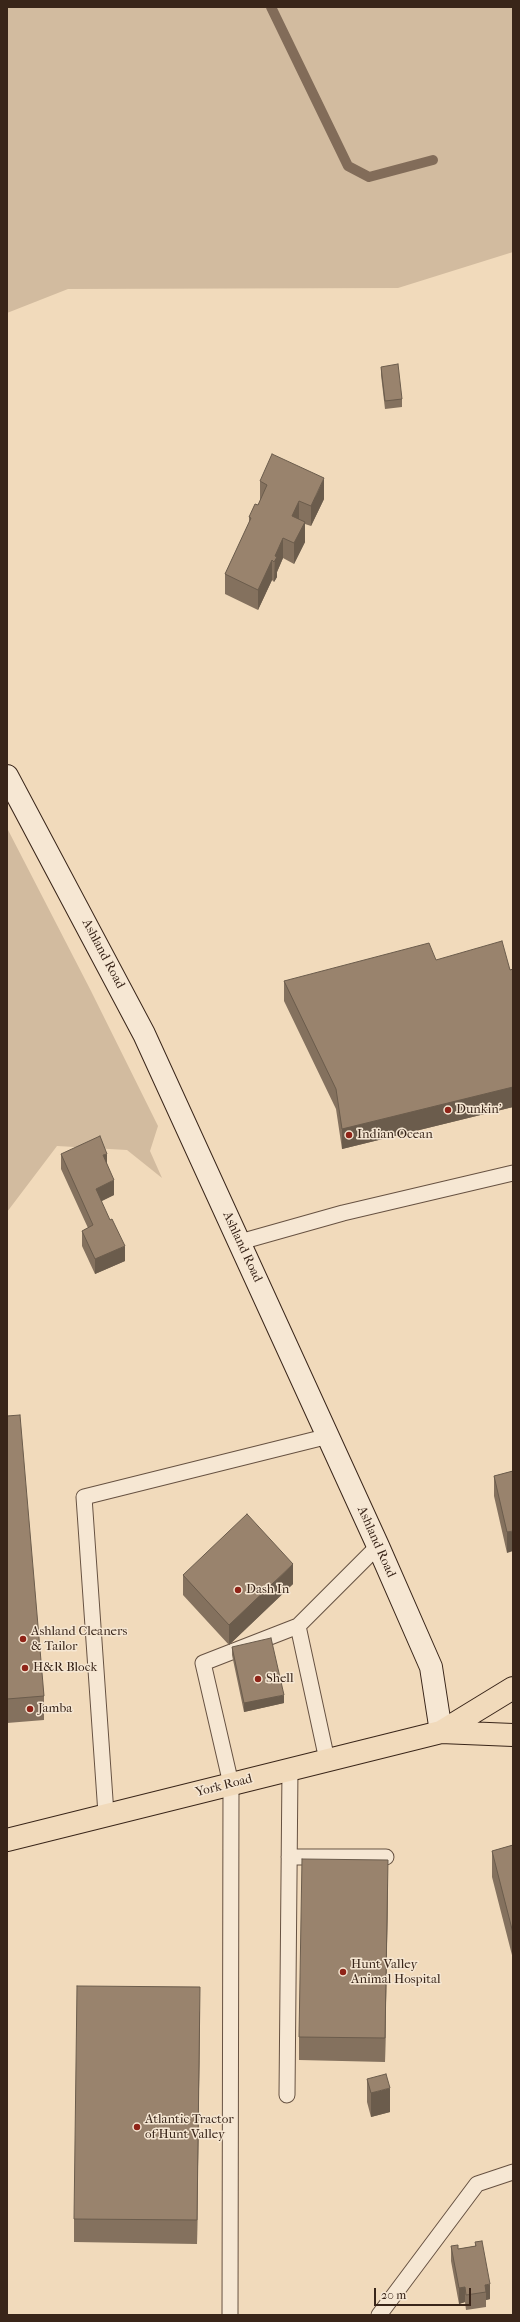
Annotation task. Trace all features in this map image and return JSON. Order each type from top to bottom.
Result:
[{"type":"main road","name":"Ashland Road","points":[[7,776],[140,1027],[240,1242],[378,1546],[431,1667],[441,1732]]},
{"type":"main road","name":"York Road","points":[[441,1732],[513,1688]]},
{"type":"main road","name":"York Road","points":[[7,1840],[106,1814],[441,1732],[513,1735]]},
{"type":"lane","points":[[240,1242],[343,1213],[513,1173]]},
{"type":"lane","points":[[106,1814],[84,1497],[328,1436]]},
{"type":"lane","points":[[230,2315],[231,1784],[203,1663],[298,1626],[378,1546]]},
{"type":"lane","points":[[298,1626],[327,1760]]},
{"type":"lane","points":[[287,2095],[290,1769]]},
{"type":"lane","points":[[290,1857],[386,1857]]},
{"type":"lane","points":[[379,2315],[477,2184],[513,2172]]},
{"type":"shaded area","points":[[7,7],[513,7],[513,252],[398,288],[68,289],[7,313]]},
{"type":"shaded area","points":[[7,828],[91,991],[158,1126],[150,1151],[162,1178],[127,1150],[57,1146],[7,1212]]},
{"type":"building","points":[[398,364],[402,399],[385,401],[381,367]]},
{"type":"building","points":[[272,454],[324,478],[311,506],[299,501],[292,516],[305,522],[294,543],[283,538],[275,556],[277,557],[274,562],[272,560],[258,590],[225,574],[251,518],[249,517],[255,504],[258,505],[267,485],[260,481]]},
{"type":"building","points":[[502,941],[510,970],[513,969],[513,1087],[342,1129],[336,1089],[284,981],[429,943],[436,960]]},
{"type":"building","points":[[100,1136],[107,1154],[103,1155],[114,1180],[96,1189],[110,1220],[112,1219],[125,1246],[95,1259],[82,1231],[93,1225],[61,1154]]},
{"type":"building","points":[[20,1415],[44,1696],[7,1699],[7,1416]]},
{"type":"building","points":[[513,1471],[513,1531],[507,1532],[494,1476]]},
{"type":"building","name":"Dash In","points":[[247,1514],[293,1564],[229,1625],[183,1575]]},
{"type":"building","name":"Shell","points":[[271,1638],[284,1695],[244,1703],[232,1647]]},
{"type":"building","points":[[513,1845],[513,1933],[492,1851]]},
{"type":"building","name":"Hunt Valley Animal Hospital","points":[[302,1859],[388,1860],[385,2038],[299,2037]]},
{"type":"building","name":"Atlantic Tractor of Hunt Valley","points":[[77,1986],[200,1987],[197,2220],[74,2219]]},
{"type":"building","points":[[386,2074],[390,2088],[371,2093],[367,2079]]},
{"type":"building","points":[[482,2241],[490,2284],[485,2285],[486,2292],[466,2295],[465,2287],[459,2288],[451,2246],[458,2245],[458,2249],[476,2246],[475,2242]]},
{"type":"waterway","points":[[271,7],[348,166],[369,177],[433,160]]},
{"type":"place","name":"Dunkin'","points":[[448,1110]]},
{"type":"place","name":"Indian Ocean","points":[[349,1135]]},
{"type":"place","name":"Dash In","points":[[238,1590]]},
{"type":"place","name":"Ashland Cleaners & Tailor","points":[[23,1639]]},
{"type":"place","name":"H&R Block","points":[[25,1668]]},
{"type":"place","name":"Shell","points":[[258,1679]]},
{"type":"place","name":"Jamba","points":[[30,1709]]},
{"type":"place","name":"Hunt Valley Animal Hospital","points":[[343,1972]]},
{"type":"place","name":"Atlantic Tractor of Hunt Valley","points":[[137,2127]]}]
